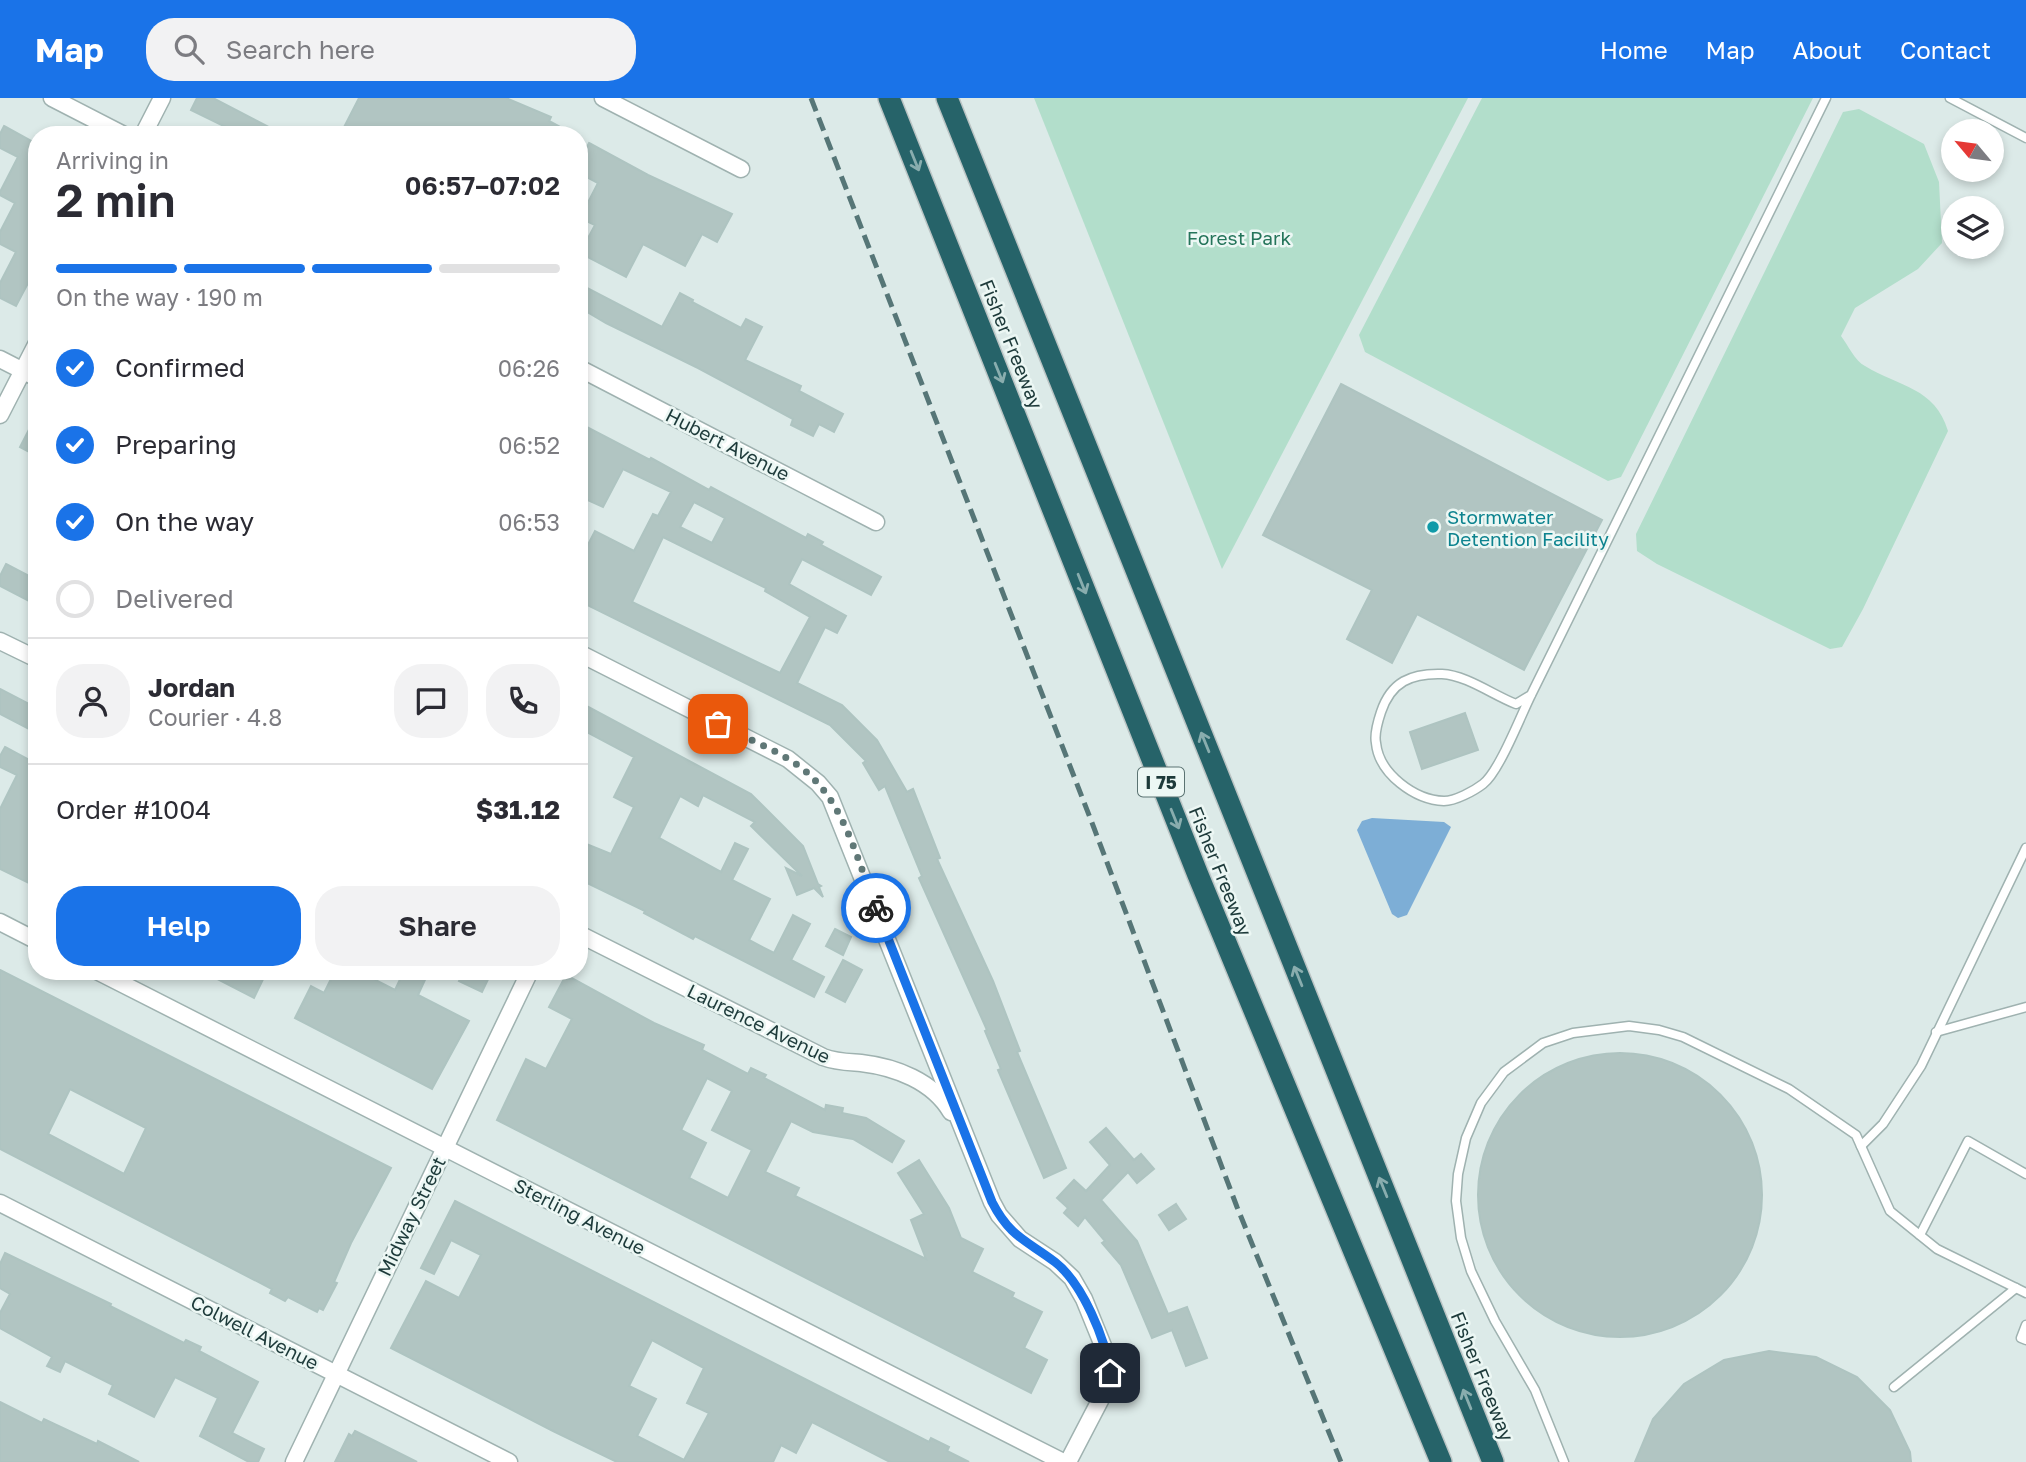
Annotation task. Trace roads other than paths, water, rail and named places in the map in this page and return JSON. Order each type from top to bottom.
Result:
[{"type":"highway","name":"Fisher Freeway","points":[[890,98],[1193,862],[1441,1462]]},
{"type":"highway","name":"Fisher Freeway","points":[[947,98],[1493,1462]]},
{"type":"street","points":[[52,98],[106,126]]},
{"type":"street","points":[[148,126],[162,98]]},
{"type":"street","points":[[603,98],[741,169]]},
{"type":"street","points":[[0,359],[28,373]]},
{"type":"street","name":"Hubert Avenue","points":[[588,373],[876,522]]},
{"type":"street","points":[[0,415],[28,377]]},
{"type":"street","points":[[0,641],[28,655]]},
{"type":"street","points":[[588,658],[788,760],[818,783],[837,810],[964,1134],[999,1215],[1020,1239],[1055,1262],[1072,1279],[1084,1299],[1108,1358],[1110,1373],[1107,1387],[1065,1462]]},
{"type":"street","points":[[0,922],[28,936]]},
{"type":"street","name":"Laurence Avenue","points":[[588,939],[823,1057],[835,1062],[862,1063],[910,1076],[948,1107],[964,1134]]},
{"type":"street","name":"Sterling Avenue","points":[[115,980],[1065,1462]]},
{"type":"street","name":"Midway Street","points":[[294,1462],[526,980]]},
{"type":"street","name":"Colwell Avenue","points":[[0,1203],[509,1462]]},
{"type":"lane","points":[[1531,695],[1516,704],[1445,674],[1417,675],[1397,683],[1386,698],[1378,722],[1376,744],[1385,766],[1401,784],[1425,798],[1447,801],[1485,783],[1531,695],[1826,98]]},
{"type":"lane","points":[[1950,98],[2026,138]]},
{"type":"lane","points":[[1861,1146],[1882,1124],[1906,1090],[2026,848]]},
{"type":"lane","points":[[1936,1032],[2026,1007]]},
{"type":"lane","points":[[1564,1462],[1535,1390],[1495,1321],[1471,1271],[1461,1238],[1457,1188],[1466,1138],[1481,1103],[1504,1072],[1543,1043],[1573,1032],[1629,1026],[1659,1030],[1683,1037],[1790,1089],[1856,1135],[1891,1211],[1937,1249],[2023,1290],[1894,1387]]},
{"type":"lane","points":[[1920,1235],[1968,1141],[2026,1174]]},
{"type":"lane","points":[[2026,1325],[2021,1338],[2026,1340]]},
{"type":"water","points":[[1372,818],[1444,822],[1451,827],[1407,915],[1398,918],[1392,914],[1357,830],[1362,821]]},
{"type":"railway","points":[[811,98],[1094,828],[1237,1207],[1341,1462]]},
{"type":"place","name":"Stormwater Detention Facility","points":[[1433,527]]},
{"type":"park label","name":"Forest Park","points":[[1239,237]]}]
